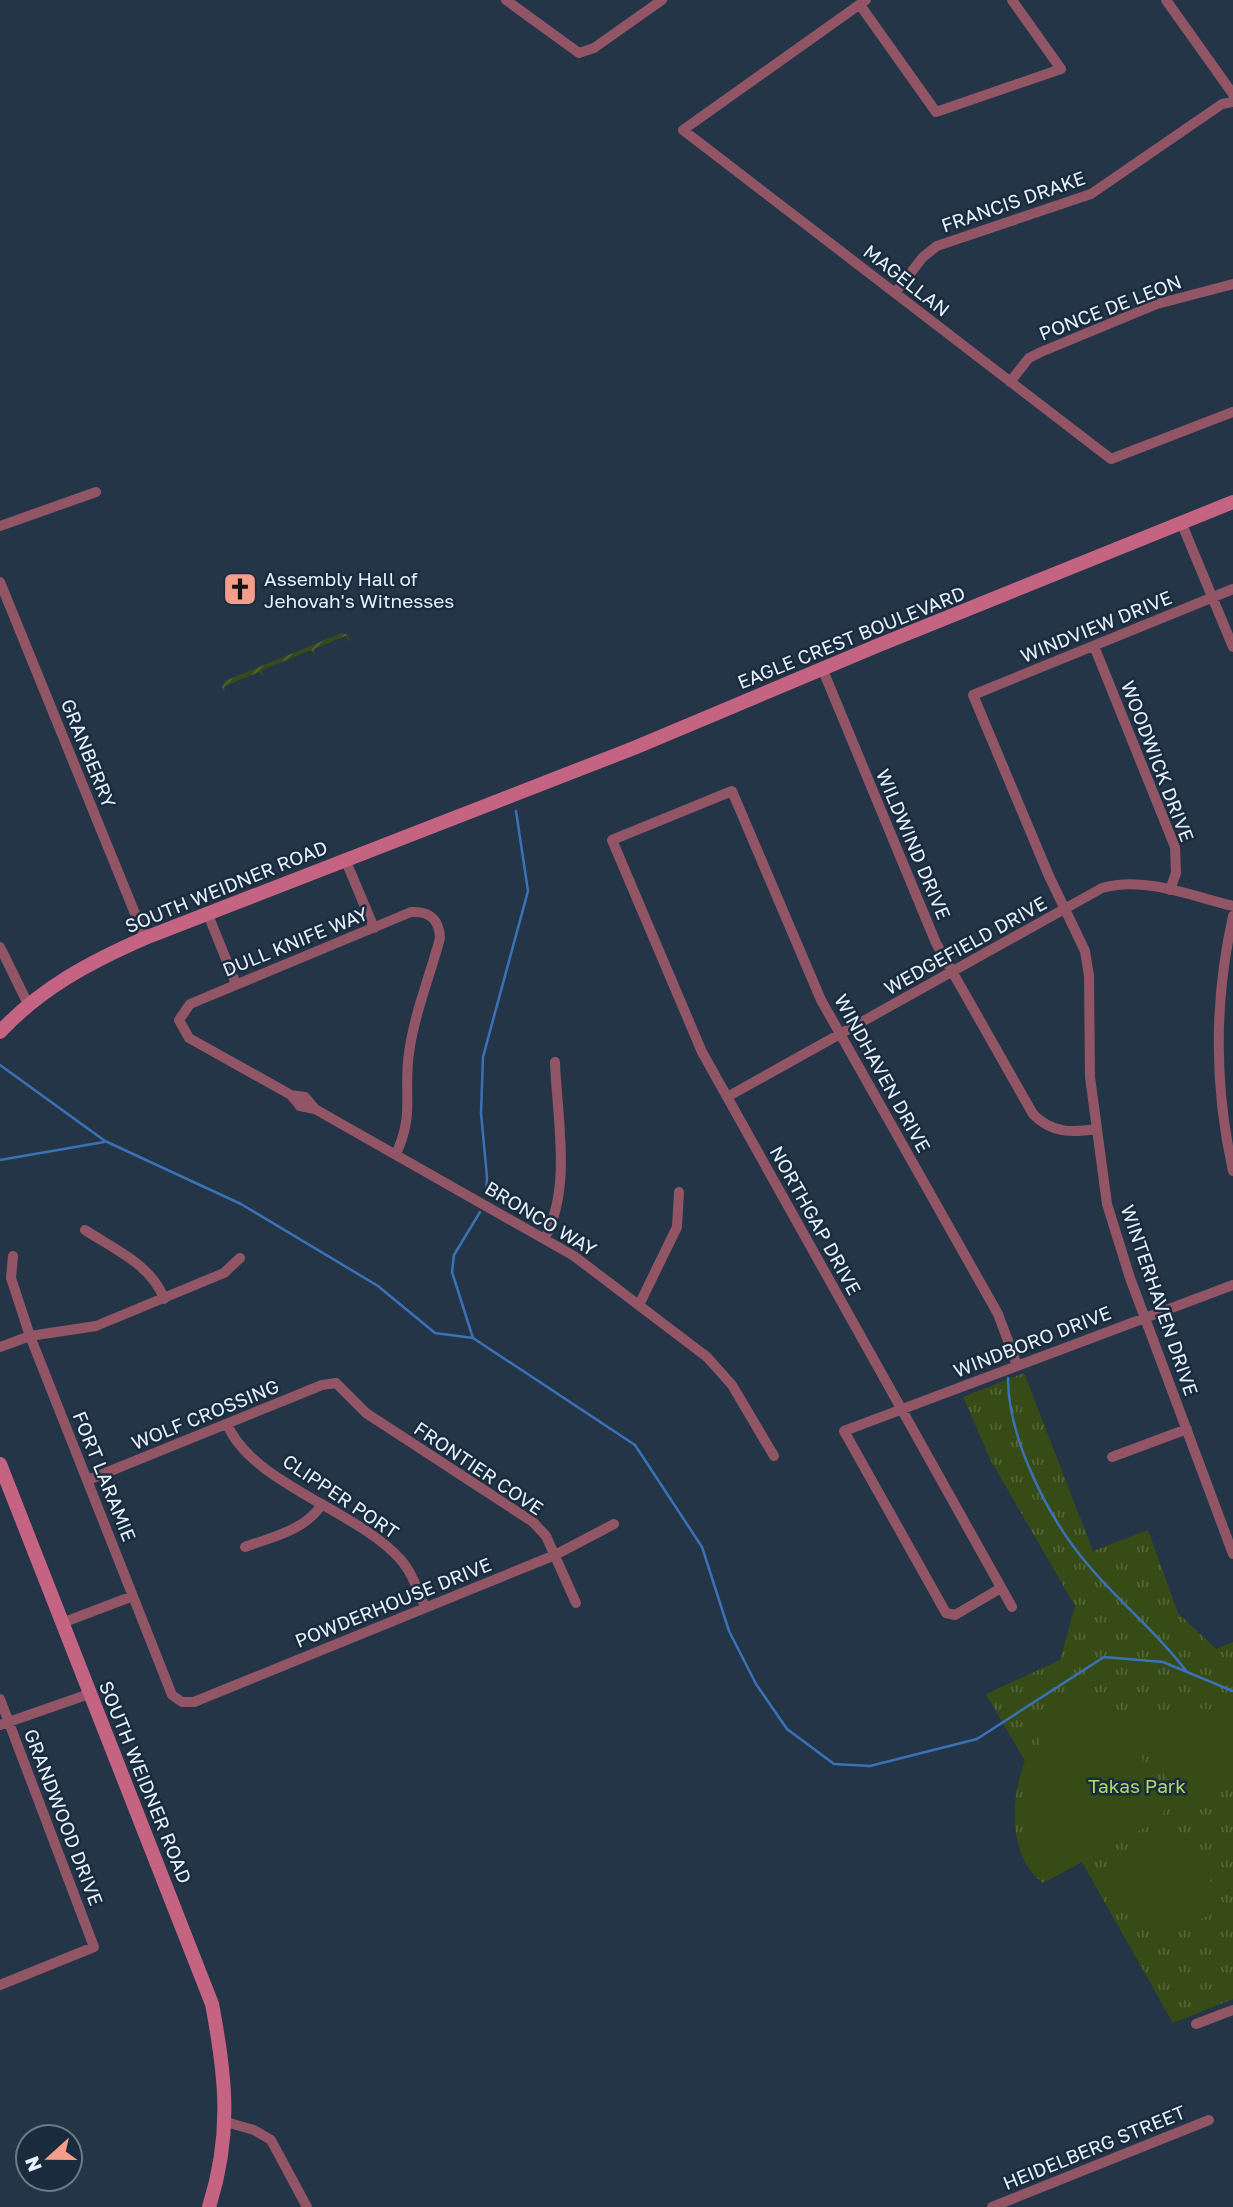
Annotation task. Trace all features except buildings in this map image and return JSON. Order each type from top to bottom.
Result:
[{"type":"main road","name":"EAGLE CREST BOULEVARD","points":[[484,807],[1233,502]]},
{"type":"main road","name":"SOUTH WEIDNER ROAD","points":[[0,1032],[28,1004],[99,958],[207,912],[484,807]]},
{"type":"main road","name":"SOUTH WEIDNER ROAD","points":[[0,1464],[212,2004],[223,2071],[226,2122],[223,2151],[209,2207]]},
{"type":"street","points":[[506,0],[567,48],[579,53],[594,48],[662,0]]},
{"type":"street","points":[[863,2],[936,112],[1061,69],[1012,0]]},
{"type":"street","points":[[1166,0],[1232,90]]},
{"type":"street","name":"MAGELLAN","points":[[863,2],[683,130],[1111,459],[1233,412]]},
{"type":"street","name":"FRANCIS DRAKE","points":[[895,293],[923,257],[937,246],[1091,194],[1228,103],[1232,90]]},
{"type":"street","name":"PONCE DE LEON","points":[[1010,382],[1029,358],[1041,352],[1157,304],[1233,284]]},
{"type":"street","points":[[0,526],[96,492]]},
{"type":"street","points":[[1181,522],[1233,647]]},
{"type":"street","name":"GRANBERRY","points":[[0,582],[145,938]]},
{"type":"street","name":"WINDVIEW DRIVE","points":[[973,695],[1233,589]]},
{"type":"street","name":"WOODWICK DRIVE","points":[[1094,646],[1175,847],[1176,873],[1170,890]]},
{"type":"street","name":"WILDWIND DRIVE","points":[[822,668],[915,896],[952,972],[1032,1114],[1058,1130],[1073,1132],[1096,1129]]},
{"type":"street","name":"WINTERHAVEN DRIVE","points":[[973,695],[1045,867],[1081,939],[1088,964],[1090,1077],[1107,1204],[1144,1318],[1233,1554]]},
{"type":"street","name":"WINDHAVEN DRIVE","points":[[612,840],[732,791],[805,965],[841,1035],[998,1314],[1017,1365]]},
{"type":"street","name":"NORTHGAP DRIVE","points":[[612,840],[683,1012],[727,1097],[1012,1607]]},
{"type":"street","points":[[345,859],[374,928]]},
{"type":"street","name":"WEDGEFIELD DRIVE","points":[[727,1097],[1066,908],[1117,884],[1133,883],[1170,890],[1233,906]]},
{"type":"street","points":[[207,912],[236,984]]},
{"type":"street","name":"DULL KNIFE WAY","points":[[179,1020],[190,1004],[411,912],[433,916],[440,926],[440,938],[409,1053],[409,1115],[406,1132],[396,1154]]},
{"type":"street","points":[[1233,916],[1220,1009],[1217,1065],[1221,1112],[1233,1171]]},
{"type":"street","points":[[0,947],[28,1004]]},
{"type":"street","name":"BRONCO WAY","points":[[179,1020],[189,1038],[290,1095],[300,1106],[315,1109],[574,1256],[720,1370],[744,1402],[774,1456]]},
{"type":"street","points":[[545,1238],[558,1203],[560,1181],[555,1062]]},
{"type":"street","points":[[639,1305],[677,1227],[678,1192]]},
{"type":"street","points":[[85,1230],[148,1272],[158,1284],[164,1299]]},
{"type":"street","name":"FORT LARAMIE","points":[[13,1256],[10,1278],[30,1336],[172,1695],[182,1702]]},
{"type":"street","points":[[0,1347],[30,1336],[96,1326],[224,1273],[240,1258]]},
{"type":"street","name":"WINDBORO DRIVE","points":[[1001,1588],[955,1615],[946,1613],[844,1431],[1233,1285]]},
{"type":"street","name":"WOLF CROSSING","points":[[88,1480],[322,1385],[336,1383]]},
{"type":"street","name":"FRONTIER COVE","points":[[336,1383],[366,1413],[533,1522],[545,1536],[576,1603]]},
{"type":"street","name":"CLIPPER PORT","points":[[227,1424],[236,1441],[250,1457],[387,1546],[401,1560],[425,1607]]},
{"type":"street","points":[[1112,1457],[1187,1429]]},
{"type":"street","points":[[245,1547],[302,1525],[314,1516],[322,1504]]},
{"type":"street","name":"POWDERHOUSE DRIVE","points":[[182,1702],[194,1702],[555,1555],[614,1524]]},
{"type":"street","points":[[62,1623],[133,1596]]},
{"type":"street","points":[[5,1724],[89,1694]]},
{"type":"street","name":"GRANDWOOD DRIVE","points":[[0,1699],[5,1724],[94,1947],[0,1985]]},
{"type":"street","points":[[1196,2024],[1233,2010]]},
{"type":"street","name":"HEIDELBERG STREET","points":[[992,2207],[1209,2120]]},
{"type":"street","points":[[226,2122],[254,2130],[271,2140],[307,2207]]},
{"type":"green space","points":[[342,633],[348,635],[350,642],[345,636],[314,649],[316,656],[311,650],[262,670],[263,677],[259,672],[225,686],[224,693],[222,687],[225,681]]},
{"type":"green space","name":"Takas Park","points":[[1024,1373],[1093,1551],[1148,1530],[1178,1613],[1216,1649],[1233,1642],[1233,1999],[1173,2023],[1082,1862],[1043,1883],[1023,1858],[1018,1843],[1015,1809],[1025,1761],[986,1694],[1060,1660],[1075,1606],[991,1461],[963,1397]]},
{"type":"green space","points":[[1107,1693],[1166,1803],[1162,1819],[1045,1878],[1027,1838],[1025,1793],[1030,1769],[1038,1746],[1050,1726],[1066,1710],[1085,1698]]},
{"type":"green space","points":[[1179,1707],[1206,1709],[1233,1722],[1233,1777],[1220,1788],[1193,1801],[1178,1797],[1134,1724],[1148,1716]]},
{"type":"green space","points":[[1169,1829],[1183,1834],[1225,1906],[1205,1917],[1168,1925],[1152,1923],[1122,1906],[1095,1873]]},
{"type":"waterway","points":[[486,1195],[481,1113],[483,1057],[528,891],[516,811]]},
{"type":"waterway","points":[[0,1065],[105,1141],[241,1204],[378,1286],[435,1333],[473,1338],[635,1445],[702,1547],[729,1631],[756,1684],[787,1729],[834,1764],[870,1766],[977,1739],[1104,1657],[1163,1662],[1233,1691]]},
{"type":"waterway","points":[[0,1160],[104,1142]]},
{"type":"waterway","points":[[473,1338],[452,1272],[454,1255],[480,1212]]},
{"type":"waterway","points":[[1008,1378],[1015,1427],[1023,1452],[1059,1526],[1089,1566],[1164,1644],[1187,1672]]},
{"type":"place","name":"Assembly Hall of Jehovah's Witnesses","points":[[240,589]]}]
